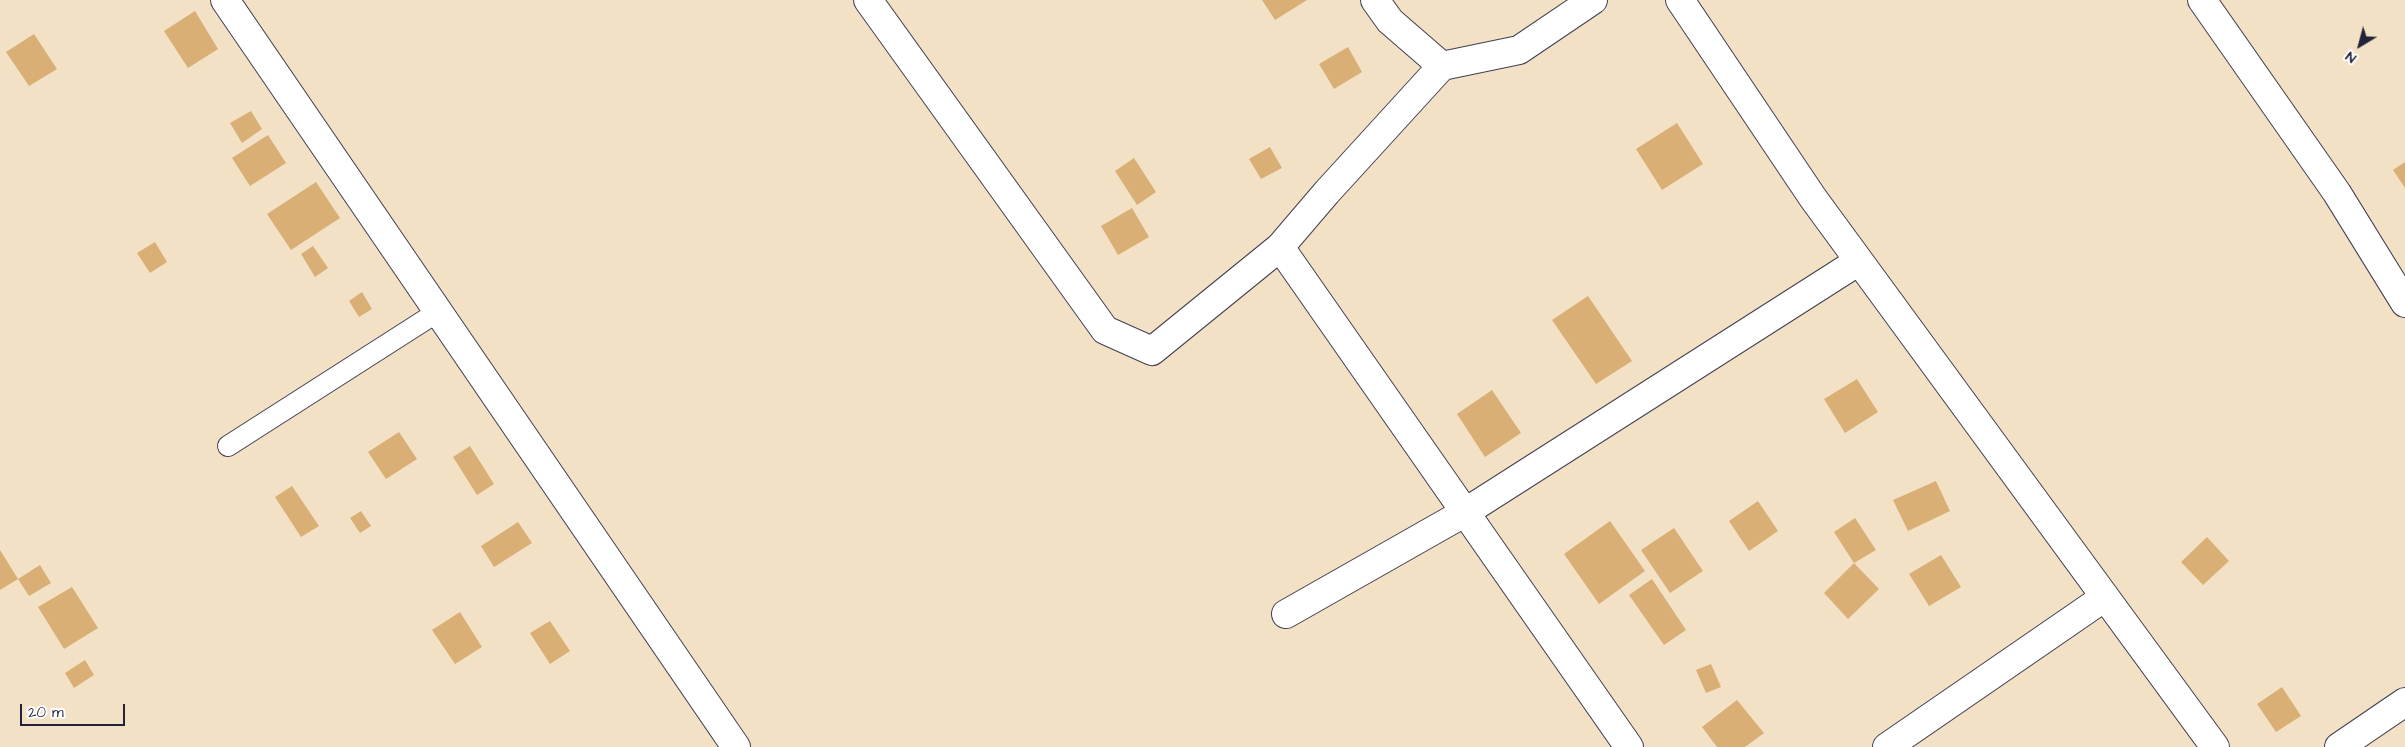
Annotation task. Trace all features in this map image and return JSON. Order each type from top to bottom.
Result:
[{"type":"street","points":[[225,0],[736,747]]},
{"type":"street","points":[[868,0],[1105,330],[1152,351],[1280,246],[1442,66],[1519,50],[1593,0]]},
{"type":"street","points":[[1375,0],[1390,21],[1442,66]]},
{"type":"street","points":[[1680,0],[1813,198],[2215,747]]},
{"type":"street","points":[[2202,0],[2337,193],[2405,303]]},
{"type":"street","points":[[1280,246],[1464,513],[1629,747]]},
{"type":"street","points":[[1286,614],[1464,513],[1859,261]]},
{"type":"street","points":[[1887,747],[2104,597]]},
{"type":"street","points":[[2339,747],[2405,702]]},
{"type":"lane","points":[[228,446],[439,311]]},
{"type":"building","points":[[1262,0],[1307,0],[1275,20]]},
{"type":"building","points":[[195,11],[218,49],[188,68],[164,31]]},
{"type":"building","points":[[34,34],[57,69],[29,86],[6,52]]},
{"type":"building","points":[[1348,47],[1362,72],[1334,89],[1319,64]]},
{"type":"building","points":[[251,111],[262,129],[242,143],[230,123]]},
{"type":"building","points":[[1677,123],[1703,164],[1662,190],[1636,149]]},
{"type":"building","points":[[268,135],[286,163],[250,186],[232,158]]},
{"type":"building","points":[[1270,147],[1282,168],[1261,179],[1249,159]]},
{"type":"building","points":[[1134,158],[1156,192],[1137,205],[1115,171]]},
{"type":"building","points":[[2405,162],[2405,188],[2393,170]]},
{"type":"building","points":[[316,182],[340,218],[291,250],[267,214]]},
{"type":"building","points":[[1132,208],[1149,237],[1118,255],[1101,226]]},
{"type":"building","points":[[155,242],[167,262],[150,273],[137,253]]},
{"type":"building","points":[[313,246],[328,268],[315,277],[301,254]]},
{"type":"building","points":[[362,292],[372,309],[359,317],[349,301]]},
{"type":"building","points":[[1588,296],[1632,361],[1596,384],[1552,320]]},
{"type":"building","points":[[1857,379],[1878,412],[1845,433],[1824,399]]},
{"type":"building","points":[[1492,390],[1521,433],[1485,457],[1457,414]]},
{"type":"building","points":[[399,432],[417,459],[386,479],[368,452]]},
{"type":"building","points":[[470,446],[494,484],[477,495],[453,457]]},
{"type":"building","points":[[1936,481],[1950,511],[1908,531],[1893,500]]},
{"type":"building","points":[[292,486],[319,526],[301,537],[275,497]]},
{"type":"building","points":[[1758,501],[1778,531],[1749,551],[1729,521]]},
{"type":"building","points":[[361,511],[371,526],[360,533],[350,518]]},
{"type":"building","points":[[1855,518],[1876,550],[1854,563],[1834,532]]},
{"type":"building","points":[[1610,521],[1645,571],[1599,604],[1564,554]]},
{"type":"building","points":[[518,522],[532,543],[494,567],[481,546]]},
{"type":"building","points":[[1674,528],[1703,571],[1670,593],[1641,550]]},
{"type":"building","points":[[2207,537],[2229,561],[2203,585],[2181,562]]},
{"type":"building","points":[[0,550],[18,579],[0,590]]},
{"type":"building","points":[[1941,555],[1961,587],[1929,606],[1909,574]]},
{"type":"building","points":[[1854,563],[1879,589],[1848,619],[1824,593]]},
{"type":"building","points":[[40,565],[51,583],[29,596],[18,579]]},
{"type":"building","points":[[1652,579],[1686,630],[1664,645],[1629,595]]},
{"type":"building","points":[[72,587],[98,628],[64,649],[38,607]]},
{"type":"building","points":[[460,612],[482,647],[455,664],[432,630]]},
{"type":"building","points":[[550,621],[570,651],[550,664],[530,633]]},
{"type":"building","points":[[85,660],[94,675],[74,688],[65,673]]},
{"type":"building","points":[[1711,664],[1721,687],[1706,693],[1696,670]]},
{"type":"building","points":[[2282,687],[2301,716],[2276,732],[2257,704]]},
{"type":"building","points":[[1737,700],[1764,733],[1745,747],[1717,747],[1702,727]]}]
